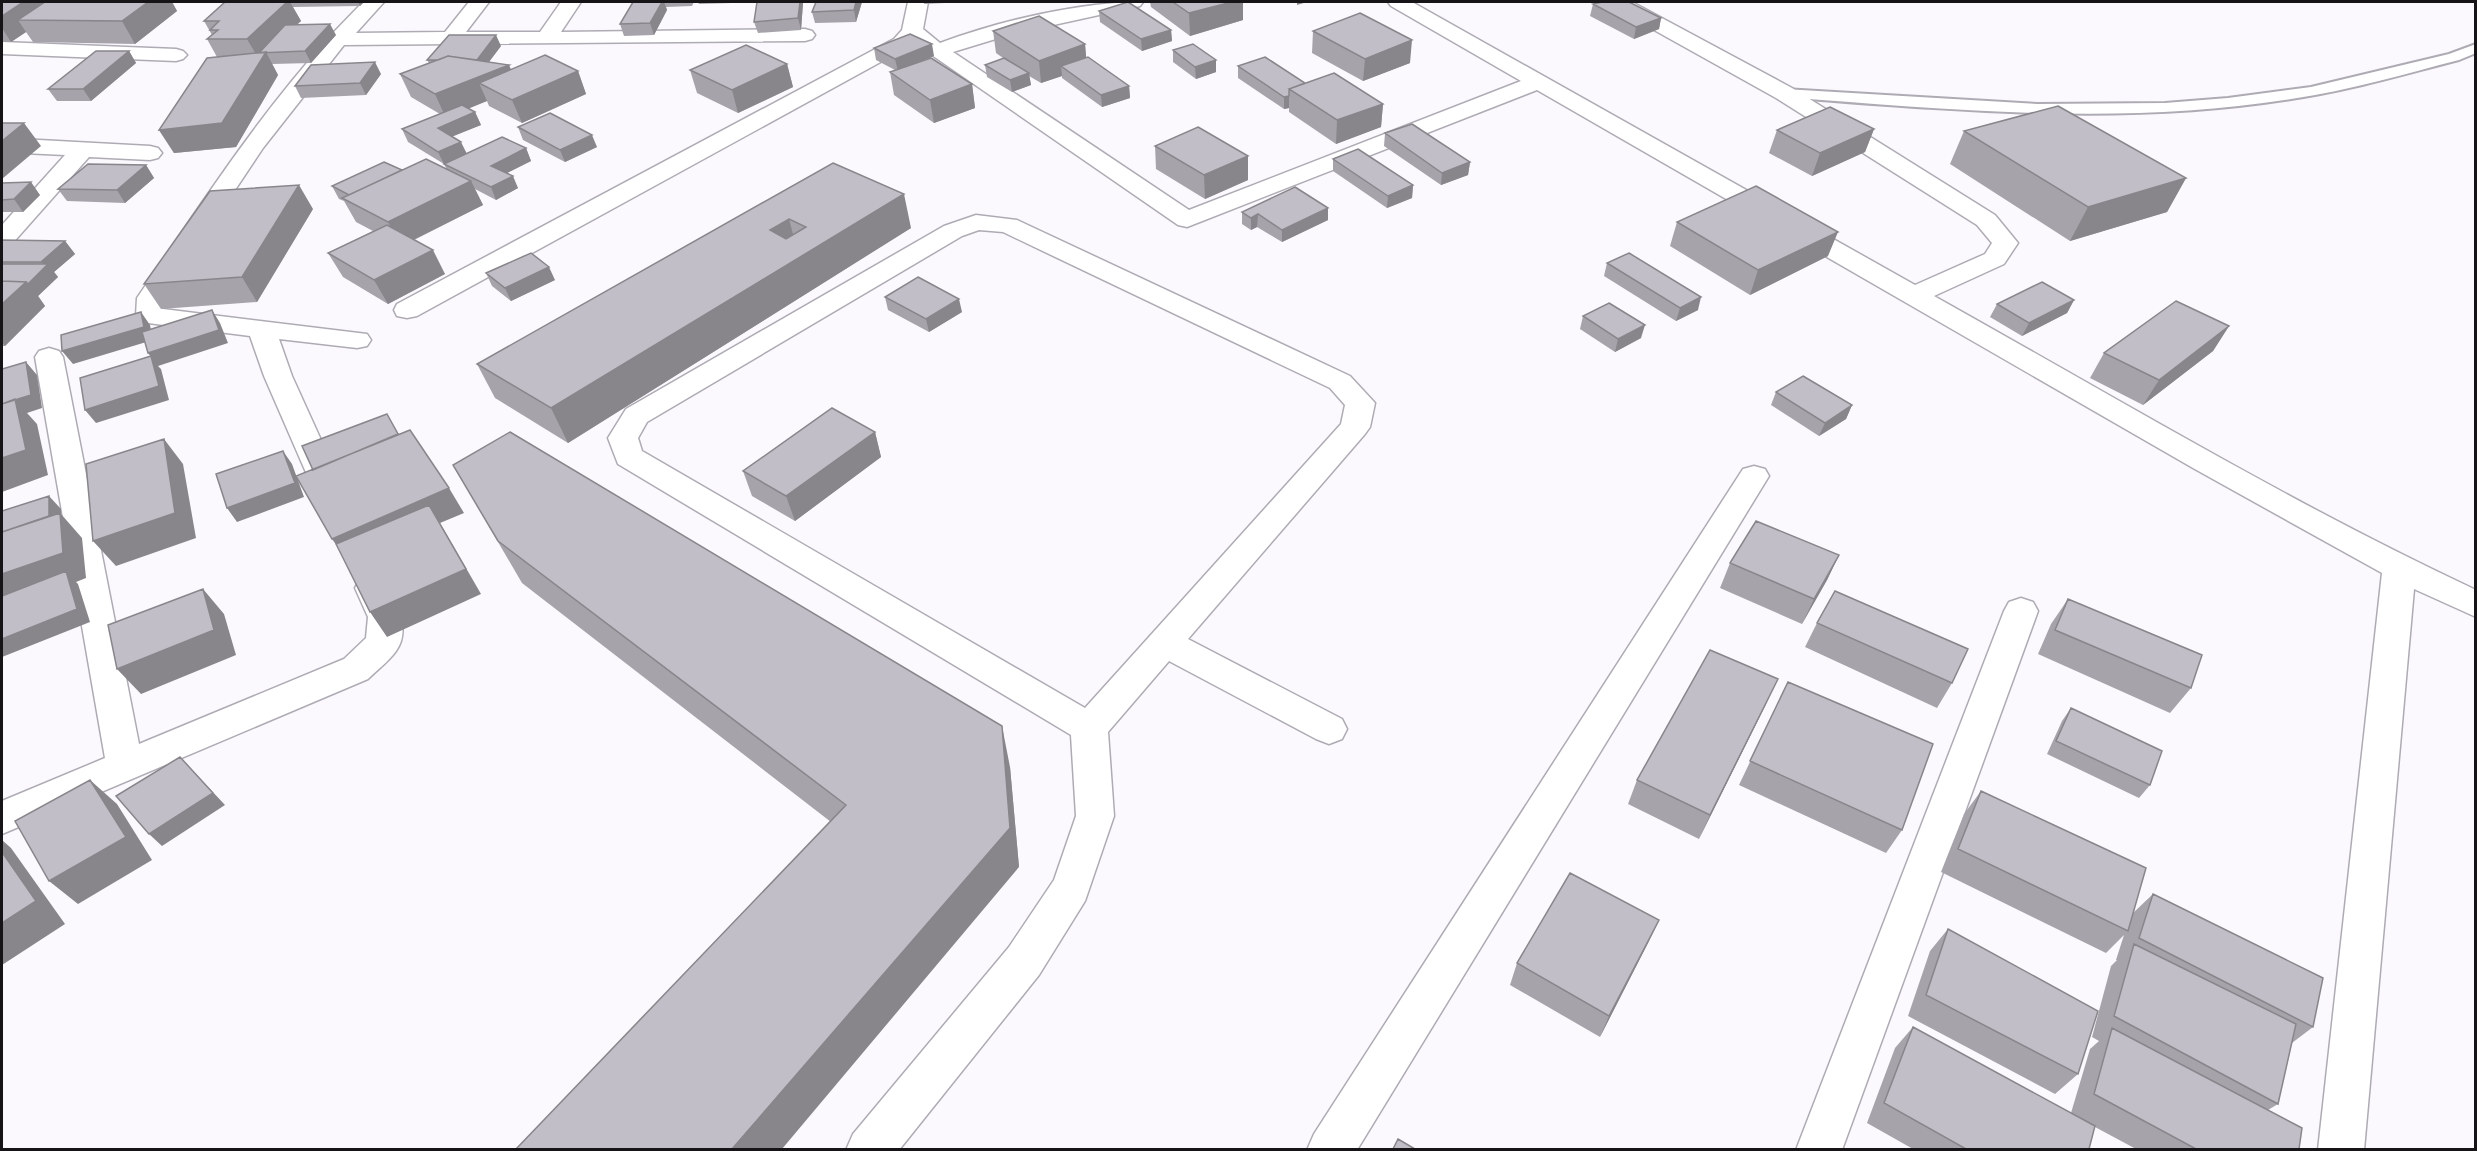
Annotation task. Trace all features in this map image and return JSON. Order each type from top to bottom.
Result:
[{"type":"street","points":[[357,340],[150,316],[150,298],[252,146],[292,92],[335,39],[375,2]]},
{"type":"street","points":[[451,38],[479,2]]},
{"type":"street","points":[[547,37],[571,2]]},
{"type":"street","points":[[406,310],[901,43],[912,31],[918,2]]},
{"type":"street","points":[[937,51],[968,38],[1129,2]]},
{"type":"street","points":[[1398,2],[2204,461],[2399,568],[2475,605]]},
{"type":"street","points":[[1618,2],[1784,93],[1986,220],[2005,243],[1995,259],[1914,295]]},
{"type":"street","points":[[912,31],[937,51],[1187,220],[1539,82]]},
{"type":"street","points":[[335,39],[679,38],[805,35]]},
{"type":"street","points":[[2,48],[176,55]]},
{"type":"street","points":[[2,145],[150,153]]},
{"type":"street","points":[[2,240],[83,150]]},
{"type":"street","points":[[869,1149],[1024,961],[1071,888],[1095,816],[1089,728],[1355,427],[1360,403],[1340,382],[1008,225],[976,222],[953,231],[636,416],[623,438],[628,457],[1089,728]]},
{"type":"street","points":[[261,328],[278,376],[336,507]]},
{"type":"street","points":[[49,357],[125,766]]},
{"type":"street","points":[[1330,1149],[1754,476]]},
{"type":"street","points":[[2,818],[356,669],[383,644],[385,617],[360,562]]},
{"type":"street","points":[[2341,1149],[2399,568]]},
{"type":"street","points":[[1819,1149],[2021,611]]},
{"type":"street","points":[[1164,642],[1329,729]]},
{"type":"lane","points":[[1784,93],[2033,109],[2141,108],[2291,94],[2454,57],[2475,48]]},
{"type":"building","points":[[2,2],[23,2],[2,16]]},
{"type":"building","points":[[45,2],[148,2],[122,21],[18,20]]},
{"type":"building","points":[[225,2],[287,2],[247,39],[207,39],[218,30],[210,30],[219,21],[204,21]]},
{"type":"building","points":[[633,2],[662,2],[650,23],[620,24]]},
{"type":"building","points":[[757,2],[800,2],[798,18],[754,22]]},
{"type":"building","points":[[816,2],[856,2],[854,10],[812,12]]},
{"type":"building","points":[[1128,2],[1171,30],[1141,39],[1099,11]]},
{"type":"building","points":[[1173,2],[1232,2],[1189,13]]},
{"type":"building","points":[[1629,2],[1661,18],[1636,27],[1593,4]]},
{"type":"building","points":[[1360,13],[1412,40],[1365,59],[1313,31]]},
{"type":"building","points":[[1039,16],[1085,44],[1039,61],[993,31]]},
{"type":"building","points":[[330,24],[305,51],[259,53],[285,25]]},
{"type":"building","points":[[910,34],[932,44],[895,59],[874,48]]},
{"type":"building","points":[[449,35],[496,35],[477,60],[448,56],[438,60],[427,60]]},
{"type":"building","points":[[1193,44],[1216,60],[1195,67],[1173,50]]},
{"type":"building","points":[[746,45],[787,64],[732,90],[690,70]]},
{"type":"building","points":[[96,51],[129,51],[83,89],[48,89]]},
{"type":"building","points":[[266,52],[222,123],[159,130],[207,58]]},
{"type":"building","points":[[545,55],[578,71],[512,100],[479,83]]},
{"type":"building","points":[[448,56],[509,65],[435,94],[400,74]]},
{"type":"building","points":[[1088,57],[1129,86],[1101,95],[1061,66]]},
{"type":"building","points":[[1265,57],[1305,83],[1289,89],[1289,96],[1284,97],[1238,66]]},
{"type":"building","points":[[931,58],[972,84],[930,100],[890,72]]},
{"type":"building","points":[[1004,58],[1029,73],[1010,80],[985,65]]},
{"type":"building","points":[[375,62],[360,83],[295,86],[311,65]]},
{"type":"building","points":[[1334,73],[1383,104],[1337,120],[1289,89]]},
{"type":"building","points":[[462,105],[475,112],[438,128],[461,142],[438,152],[402,129]]},
{"type":"building","points":[[2058,106],[2186,178],[2088,207],[1964,131]]},
{"type":"building","points":[[1830,107],[1874,129],[1820,153],[1777,130]]},
{"type":"building","points":[[550,113],[592,135],[560,150],[518,127]]},
{"type":"building","points":[[2,123],[24,123],[2,141]]},
{"type":"building","points":[[1412,124],[1470,162],[1442,173],[1385,133]]},
{"type":"building","points":[[1198,127],[1248,156],[1204,175],[1155,146]]},
{"type":"building","points":[[502,137],[526,148],[491,166],[513,176],[491,187],[444,164]]},
{"type":"building","points":[[1358,149],[1413,185],[1388,196],[1333,159]]},
{"type":"building","points":[[426,159],[471,181],[388,222],[342,198]]},
{"type":"building","points":[[384,162],[402,170],[349,195],[332,186]]},
{"type":"building","points":[[833,163],[904,194],[551,408],[477,364]],"holes":[[[789,219],[806,227],[786,239],[770,230]]]},
{"type":"building","points":[[88,164],[146,165],[117,190],[58,189]]},
{"type":"building","points":[[31,182],[14,199],[2,200],[2,183]]},
{"type":"building","points":[[299,185],[242,277],[144,284],[210,191]]},
{"type":"building","points":[[1756,186],[1838,232],[1758,270],[1677,222]]},
{"type":"building","points":[[1295,187],[1328,208],[1282,230],[1258,214],[1251,218],[1242,212]]},
{"type":"building","points":[[387,225],[433,250],[374,280],[328,253]]},
{"type":"building","points":[[2,240],[65,241],[41,262],[2,262]]},
{"type":"building","points":[[531,253],[549,267],[505,288],[486,273]]},
{"type":"building","points":[[1629,253],[1701,297],[1680,308],[1607,263]]},
{"type":"building","points":[[2,264],[48,264],[28,284],[2,281]]},
{"type":"building","points":[[918,277],[959,299],[926,319],[885,297]]},
{"type":"building","points":[[2,281],[26,282],[2,304]]},
{"type":"building","points":[[2042,282],[2074,300],[2029,323],[1997,304]]},
{"type":"building","points":[[2176,301],[2229,326],[2159,380],[2104,353]]},
{"type":"building","points":[[1609,303],[1645,325],[1618,339],[1583,316]]},
{"type":"building","points":[[212,310],[219,330],[148,353],[142,332]]},
{"type":"building","points":[[141,312],[144,327],[62,351],[61,335]]},
{"type":"building","points":[[151,356],[159,386],[85,410],[80,378]]},
{"type":"building","points":[[26,362],[31,395],[2,404],[2,369]]},
{"type":"building","points":[[1803,376],[1852,405],[1825,423],[1776,392]]},
{"type":"building","points":[[15,399],[26,450],[2,458],[2,404]]},
{"type":"building","points":[[832,408],[875,432],[786,496],[743,471]]},
{"type":"building","points":[[387,414],[398,434],[313,470],[302,446]]},
{"type":"building","points":[[410,430],[449,488],[332,539],[296,476]]},
{"type":"building","points":[[510,432],[1002,726],[1010,828],[732,1149],[516,1149],[846,805],[498,541],[453,465]]},
{"type":"building","points":[[164,439],[175,513],[93,541],[86,464]]},
{"type":"building","points":[[283,451],[295,483],[227,508],[216,474]]},
{"type":"building","points":[[49,496],[49,516],[2,532],[2,511]]},
{"type":"building","points":[[429,505],[466,569],[370,612],[336,544]]},
{"type":"building","points":[[60,513],[63,553],[2,574],[2,532]]},
{"type":"building","points":[[1756,521],[1839,555],[1814,599],[1730,563]]},
{"type":"building","points":[[66,571],[77,609],[2,639],[2,596]]},
{"type":"building","points":[[203,589],[214,630],[117,669],[108,625]]},
{"type":"building","points":[[1835,591],[1968,649],[1952,683],[1817,623]]},
{"type":"building","points":[[2068,599],[2202,655],[2191,688],[2055,630]]},
{"type":"building","points":[[1710,650],[1778,679],[1710,815],[1637,780]]},
{"type":"building","points":[[1788,682],[1933,744],[1902,830],[1750,761]]},
{"type":"building","points":[[2071,708],[2162,751],[2150,785],[2056,741]]},
{"type":"building","points":[[180,757],[213,793],[149,834],[116,796]]},
{"type":"building","points":[[90,780],[126,837],[49,881],[15,821]]},
{"type":"building","points":[[1981,791],[2146,868],[2128,931],[1958,849]]},
{"type":"building","points":[[2,852],[36,901],[2,923]]},
{"type":"building","points":[[1570,873],[1659,920],[1609,1016],[1517,963]]},
{"type":"building","points":[[2153,894],[2323,978],[2313,1027],[2139,938]]},
{"type":"building","points":[[1948,929],[2098,1011],[2078,1074],[1926,995]]},
{"type":"building","points":[[2134,944],[2296,1024],[2278,1104],[2114,1016]]},
{"type":"building","points":[[1913,1027],[2095,1126],[2089,1149],[1966,1149],[1884,1103]]},
{"type":"building","points":[[2112,1028],[2302,1128],[2299,1149],[2196,1149],[2094,1094]]},
{"type":"building","points":[[1398,1139],[1415,1149],[1393,1149]]}]
